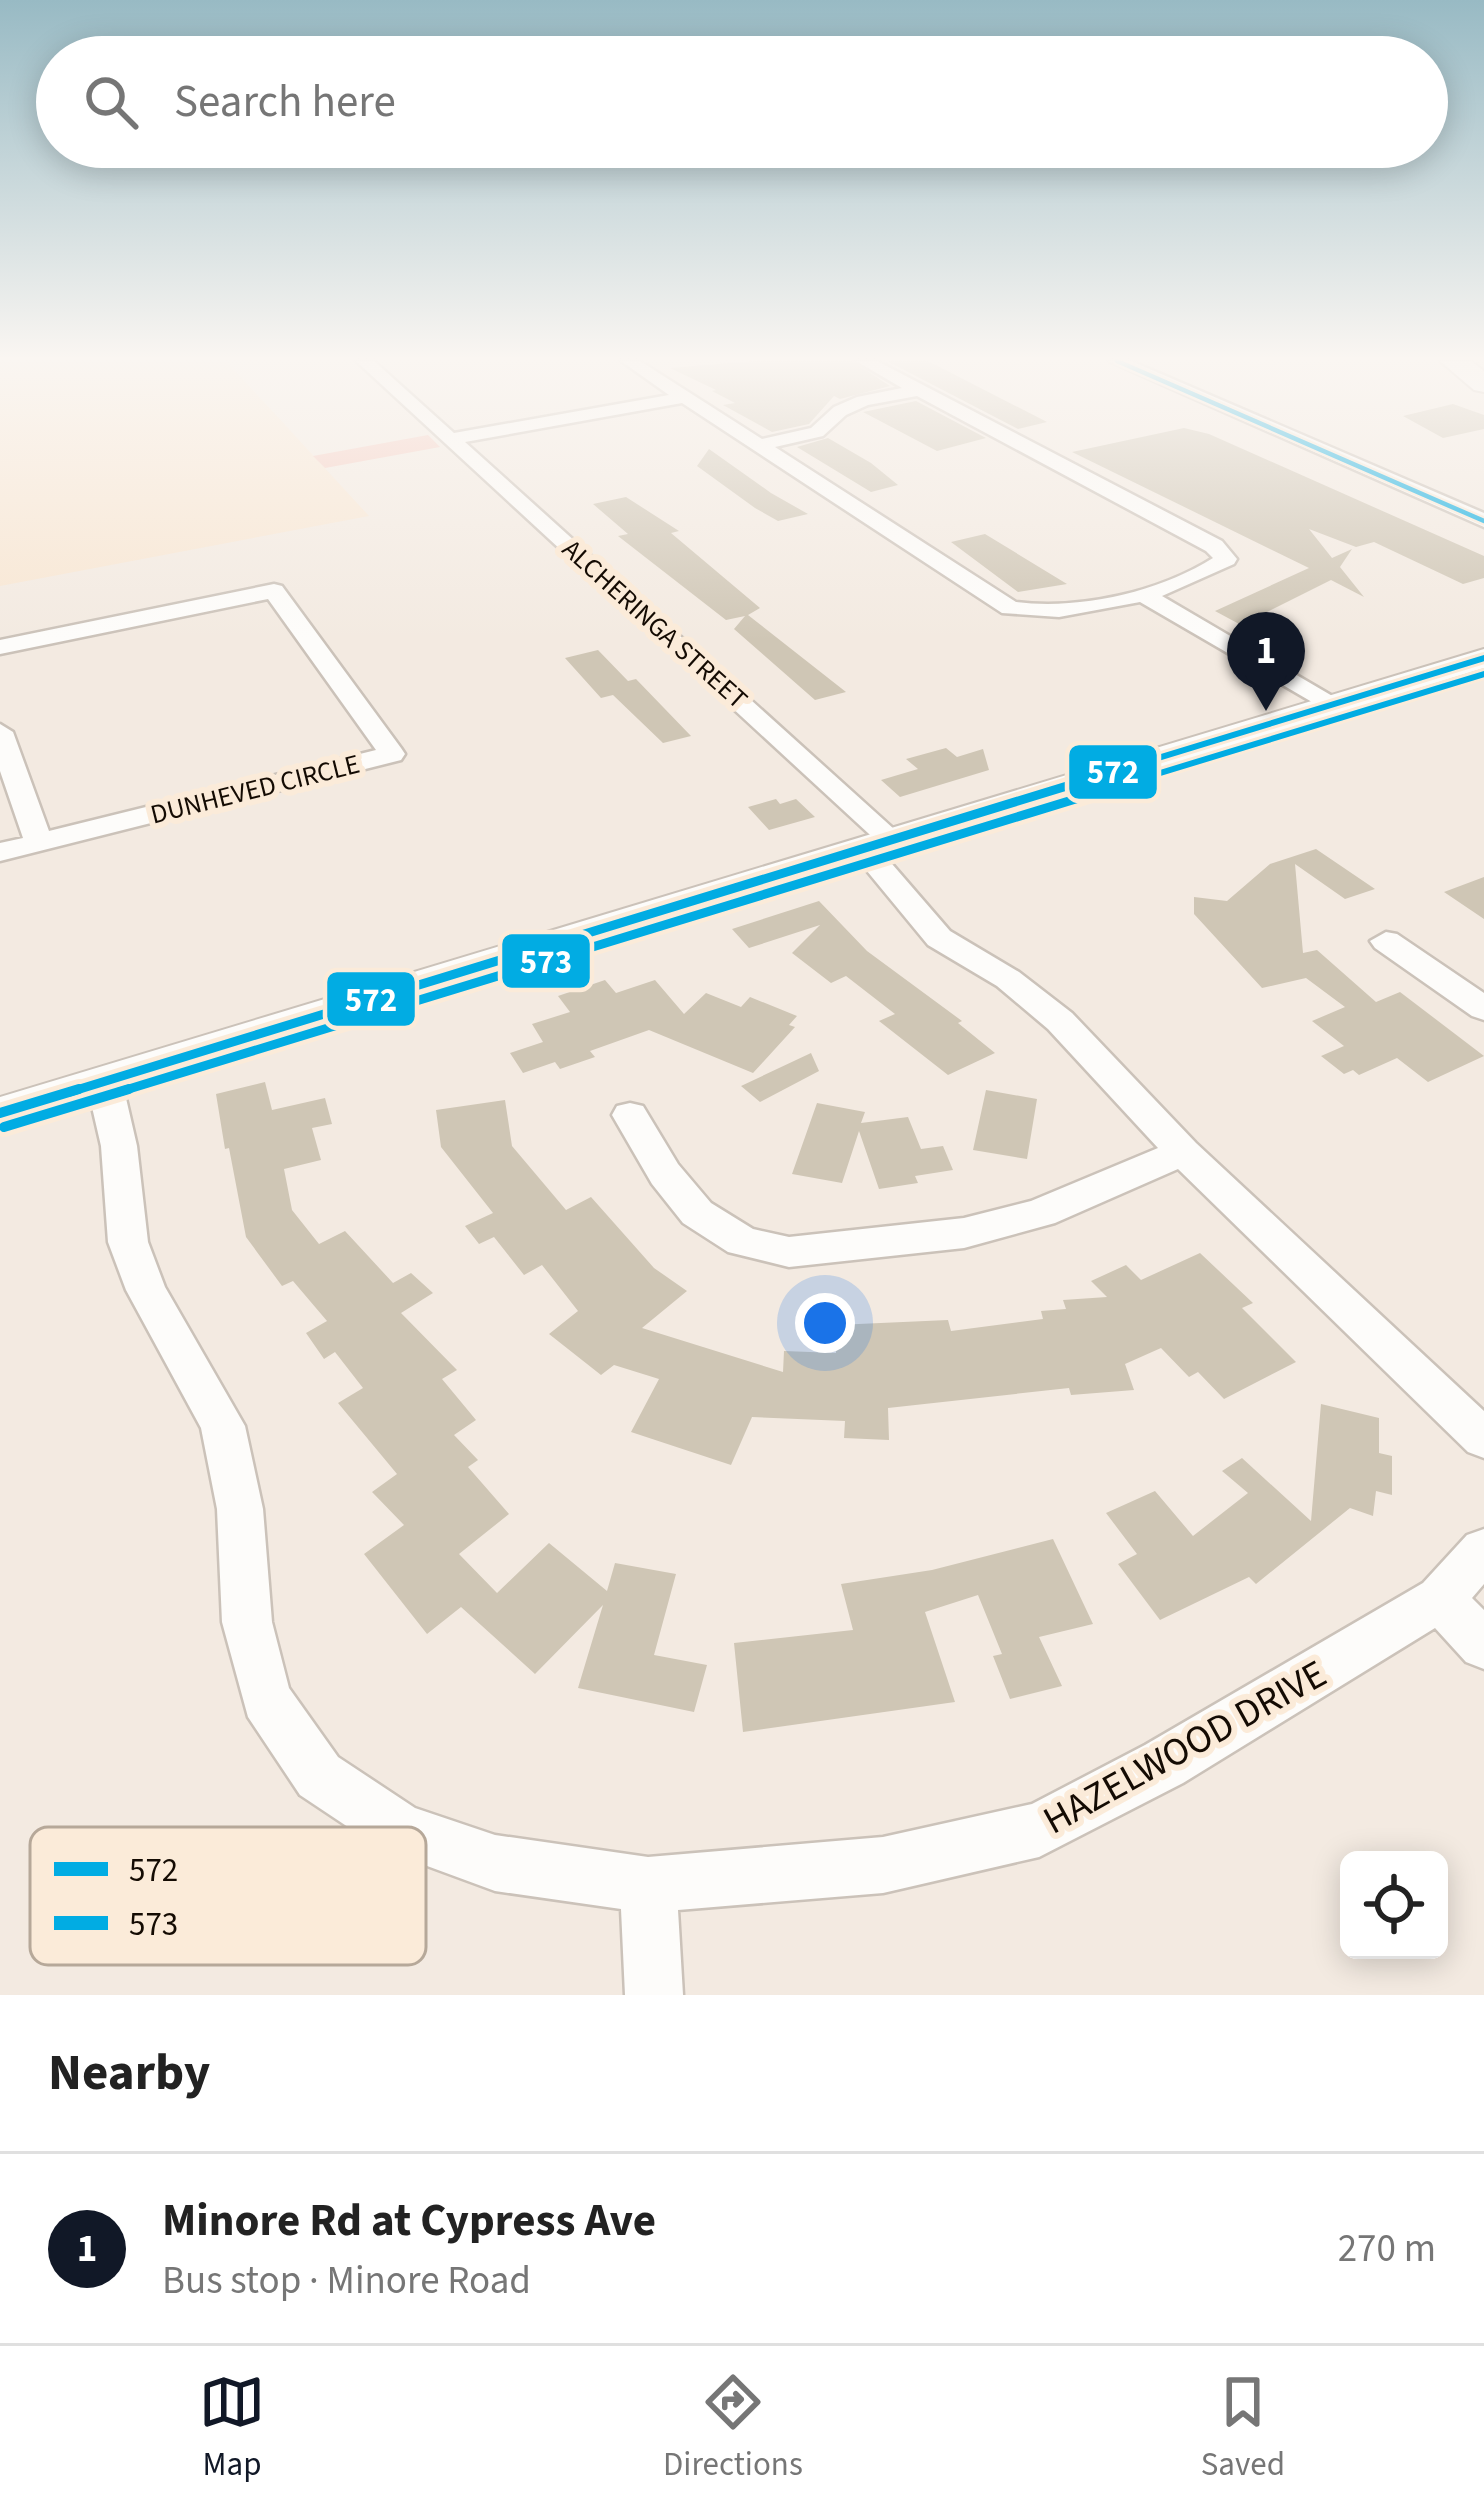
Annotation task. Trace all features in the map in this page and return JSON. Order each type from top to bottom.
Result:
[{"type":"street","name":"ALCHERINGA STREET","points":[[468,454],[877,844]]},
{"type":"street","points":[[772,454],[1010,608],[1043,610],[1147,596],[1218,566],[1226,556],[1038,454]]},
{"type":"street","points":[[1331,454],[1484,521]]},
{"type":"street","name":"DUNHEVED CIRCLE","points":[[0,647],[274,591],[392,754],[0,852]]},
{"type":"street","points":[[1147,596],[1333,704]]},
{"type":"street","points":[[0,1113],[1484,658]]},
{"type":"street","points":[[0,732],[39,843]]},
{"type":"street","points":[[877,844],[939,938],[1007,979],[1060,1022],[1184,1152],[1484,1439]]},
{"type":"street","points":[[1386,941],[1484,1010]]},
{"type":"street","name":"HAZELWOOD DRIVE","points":[[104,1081],[119,1146],[128,1243],[146,1290],[223,1426],[240,1509],[247,1622],[266,1699],[319,1776],[396,1827]]},
{"type":"street","points":[[630,1115],[665,1174],[697,1213],[742,1242],[789,1252],[964,1233],[1041,1213],[1184,1152]]},
{"type":"street","name":"HAZELWOOD DRIVE","points":[[426,1839],[496,1863],[648,1885],[883,1865],[1039,1830],[1164,1764],[1440,1598],[1484,1550]]},
{"type":"street","points":[[1440,1598],[1484,1645]]},
{"type":"street","points":[[648,1885],[654,1995]]},
{"type":"shaded area","points":[[0,454],[312,454],[369,516],[0,586]]},
{"type":"shaded area","points":[[323,454],[401,454],[325,468],[313,456]]},
{"type":"building","points":[[705,454],[716,454],[808,514],[778,521],[697,466]]},
{"type":"building","points":[[809,454],[856,454],[898,485],[871,492]]},
{"type":"building","points":[[1076,454],[1254,454],[1484,556],[1484,578],[1463,584],[1374,542],[1356,547],[1309,529],[1332,558],[1352,549],[1340,567],[1364,597],[1331,580],[1241,625],[1215,611],[1309,568]]},
{"type":"building","points":[[626,497],[679,531],[671,533],[760,608],[748,615],[846,692],[815,700],[734,629],[745,616],[726,620],[618,536],[628,534],[593,504]]},
{"type":"building","points":[[985,534],[1067,584],[1018,592],[951,542]]},
{"type":"building","points":[[598,650],[628,681],[636,679],[691,736],[663,743],[613,695],[601,698],[565,658]]},
{"type":"building","points":[[946,748],[957,757],[983,749],[989,770],[900,797],[881,780],[918,769],[906,759]]},
{"type":"building","points":[[776,799],[780,804],[796,799],[815,817],[769,830],[748,807]]},
{"type":"building","points":[[1316,849],[1375,889],[1345,899],[1295,864],[1303,953],[1317,950],[1376,1002],[1400,992],[1484,1056],[1428,1082],[1397,1058],[1359,1075],[1353,1070],[1344,1074],[1321,1056],[1344,1046],[1312,1021],[1345,1007],[1306,978],[1262,988],[1194,914],[1194,897],[1227,901],[1270,864]]},
{"type":"building","points":[[1484,877],[1484,919],[1444,892]]},
{"type":"building","points":[[819,901],[867,951],[962,1021],[958,1023],[995,1053],[948,1075],[879,1021],[895,1014],[846,976],[831,983],[792,953],[820,925],[749,948],[732,929]]},
{"type":"building","points":[[605,980],[616,993],[655,980],[684,1014],[706,993],[741,1007],[750,997],[797,1016],[789,1025],[795,1027],[753,1073],[649,1030],[590,1051],[595,1057],[560,1069],[555,1062],[523,1073],[510,1053],[543,1042],[532,1024],[570,1012],[558,996]]},
{"type":"building","points":[[811,1053],[819,1071],[760,1102],[741,1086]]},
{"type":"building","points":[[265,1082],[272,1110],[325,1098],[332,1124],[312,1128],[321,1160],[284,1169],[292,1210],[319,1244],[345,1231],[393,1283],[411,1273],[433,1293],[401,1313],[457,1370],[442,1379],[476,1420],[454,1435],[478,1460],[468,1467],[509,1514],[459,1554],[497,1593],[549,1543],[607,1591],[615,1563],[676,1574],[654,1655],[707,1665],[694,1712],[578,1688],[603,1605],[535,1674],[461,1607],[427,1634],[364,1554],[404,1525],[372,1492],[397,1474],[338,1403],[363,1388],[335,1352],[324,1359],[306,1333],[327,1321],[293,1281],[282,1286],[246,1237],[229,1148],[225,1149],[216,1094]]},
{"type":"building","points":[[986,1090],[1037,1099],[1027,1159],[973,1150]]},
{"type":"building","points":[[505,1100],[512,1146],[566,1210],[591,1197],[654,1268],[687,1291],[642,1328],[783,1372],[784,1351],[836,1353],[836,1325],[948,1320],[951,1331],[1043,1319],[1041,1311],[1066,1309],[1063,1300],[1107,1297],[1091,1281],[1126,1265],[1141,1280],[1200,1253],[1253,1303],[1242,1308],[1296,1362],[1224,1399],[1198,1372],[1189,1377],[1161,1348],[1125,1364],[1134,1390],[1071,1395],[1069,1388],[888,1408],[889,1440],[844,1438],[845,1421],[752,1417],[731,1465],[631,1432],[659,1379],[614,1365],[601,1375],[549,1334],[578,1311],[542,1265],[524,1275],[494,1237],[479,1244],[465,1226],[493,1213],[441,1147],[436,1110]]},
{"type":"building","points":[[817,1103],[865,1112],[861,1123],[908,1117],[921,1149],[943,1146],[953,1170],[915,1176],[918,1183],[879,1189],[859,1131],[842,1183],[792,1174]]},
{"type":"building","points":[[1321,1404],[1379,1418],[1379,1453],[1392,1456],[1392,1495],[1376,1491],[1373,1516],[1350,1508],[1256,1584],[1249,1577],[1160,1620],[1118,1564],[1137,1554],[1106,1513],[1155,1491],[1193,1536],[1248,1493],[1222,1471],[1242,1458],[1311,1521]]},
{"type":"building","points":[[1053,1539],[1093,1624],[1039,1637],[1062,1686],[1010,1699],[993,1656],[1002,1654],[978,1595],[925,1612],[955,1702],[743,1732],[734,1643],[853,1630],[841,1584],[932,1570]]},
{"type":"transit line","name":"572","points":[[1331,454],[1484,521]]},
{"type":"transit line","name":"572","points":[[0,1113],[1484,658]]},
{"type":"transit line","name":"573","points":[[4,1127],[1484,674]]},
{"type":"place","name":"Minore Rd at Cypress Ave","points":[[1266,711]]}]
